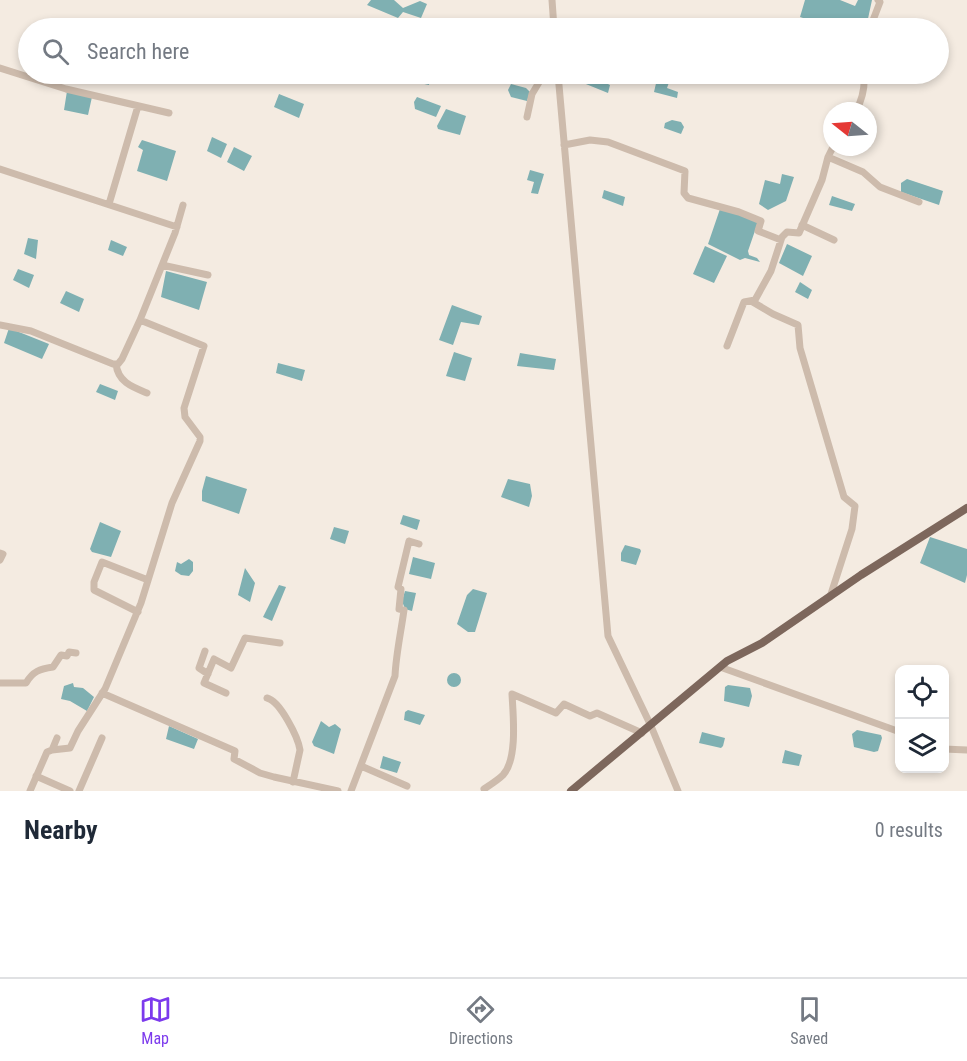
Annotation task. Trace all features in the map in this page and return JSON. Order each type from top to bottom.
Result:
[{"type":"main road","points":[[571,791],[720,667],[762,643],[966,509]]},
{"type":"street","points":[[552,0],[553,18]]},
{"type":"street","points":[[873,18],[878,0]]},
{"type":"street","points":[[0,68],[18,74]]},
{"type":"street","points":[[50,84],[169,113]]},
{"type":"street","points":[[527,117],[532,94],[538,84]]},
{"type":"street","points":[[559,84],[608,636],[651,726],[678,791]]},
{"type":"street","points":[[860,102],[864,84]]},
{"type":"street","points":[[109,204],[138,106]]},
{"type":"street","points":[[564,145],[590,140],[608,142],[685,171],[684,193],[688,198],[740,212],[761,221],[758,231],[781,240]]},
{"type":"street","points":[[727,346],[744,302],[755,300],[771,271],[781,240],[787,232],[799,232],[822,180],[828,157],[863,172],[880,187],[919,202]]},
{"type":"street","points":[[0,169],[177,227]]},
{"type":"street","points":[[116,364],[122,359],[140,320],[177,227],[183,205]]},
{"type":"street","points":[[802,225],[834,240]]},
{"type":"street","points":[[162,265],[208,275]]},
{"type":"street","points":[[751,301],[798,325],[800,348],[844,497],[855,506],[852,529],[830,597]]},
{"type":"street","points":[[30,791],[47,752],[70,748],[102,693],[138,612],[172,503],[200,441],[200,437],[185,417],[184,408],[204,346],[140,320]]},
{"type":"street","points":[[0,325],[31,331],[116,364]]},
{"type":"street","points":[[116,364],[118,373],[126,384],[147,393]]},
{"type":"street","points":[[351,791],[394,676],[404,610],[399,609],[401,589],[398,587],[409,542],[419,544]]},
{"type":"street","points":[[0,553],[3,554],[0,560]]},
{"type":"street","points":[[138,612],[94,590],[94,582],[102,562],[148,580]]},
{"type":"street","points":[[226,693],[204,683],[214,659],[231,668],[245,638],[280,643]]},
{"type":"street","points":[[204,651],[199,668],[208,674]]},
{"type":"street","points":[[0,683],[26,683],[31,674],[40,669],[54,667],[60,655],[67,657],[69,652],[76,654]]},
{"type":"street","points":[[720,667],[895,730]]},
{"type":"street","points":[[102,693],[235,751],[234,759],[260,773],[338,791]]},
{"type":"street","points":[[484,789],[505,773],[509,760],[514,739],[512,694],[556,713],[564,704],[590,716],[597,713],[642,733]]},
{"type":"street","points":[[267,698],[273,699],[277,704],[293,730],[299,745],[293,782]]},
{"type":"street","points":[[52,750],[57,738]]},
{"type":"street","points":[[79,791],[102,738]]},
{"type":"street","points":[[949,748],[967,750]]},
{"type":"street","points":[[361,766],[407,786]]},
{"type":"street","points":[[36,776],[70,791]]},
{"type":"water","points":[[371,0],[394,0],[403,8],[420,1],[427,4],[421,18],[403,12],[398,18],[367,5]]},
{"type":"water","points":[[805,0],[840,0],[855,6],[858,0],[872,0],[868,18],[800,17]]},
{"type":"water","points":[[511,84],[526,88],[530,92],[527,101],[511,97],[508,90]]},
{"type":"water","points":[[586,84],[608,84],[610,85],[608,93]]},
{"type":"water","points":[[656,84],[668,84],[667,88],[678,92],[677,98],[654,92]]},
{"type":"water","points":[[67,91],[92,97],[88,115],[64,110]]},
{"type":"water","points":[[279,94],[304,104],[299,118],[274,107]]},
{"type":"water","points":[[417,97],[441,106],[436,117],[415,109],[414,102]]},
{"type":"water","points":[[446,109],[466,116],[460,135],[438,129],[437,126]]},
{"type":"water","points":[[672,120],[681,122],[684,127],[681,134],[664,128],[665,123]]},
{"type":"water","points":[[212,137],[227,144],[221,158],[207,151]]},
{"type":"water","points":[[142,140],[176,151],[167,181],[137,171],[143,150],[138,147]]},
{"type":"water","points":[[234,147],[252,156],[244,171],[227,162]]},
{"type":"water","points":[[530,170],[544,174],[538,194],[531,193],[534,182],[527,180]]},
{"type":"water","points":[[782,174],[794,177],[786,201],[768,210],[759,204],[765,180],[780,184]]},
{"type":"water","points":[[907,179],[943,191],[939,205],[901,192],[901,183]]},
{"type":"water","points":[[604,190],[625,197],[623,206],[602,198]]},
{"type":"water","points":[[832,196],[855,204],[852,211],[829,205]]},
{"type":"water","points":[[720,209],[758,222],[748,251],[749,255],[760,262],[745,258],[740,260],[708,244]]},
{"type":"water","points":[[28,238],[38,240],[36,259],[24,254]]},
{"type":"water","points":[[111,240],[127,247],[123,256],[108,250]]},
{"type":"water","points":[[787,244],[812,256],[803,276],[779,263]]},
{"type":"water","points":[[705,246],[727,256],[714,283],[693,274]]},
{"type":"water","points":[[18,269],[34,275],[29,288],[13,280]]},
{"type":"water","points":[[166,271],[207,282],[199,310],[161,297]]},
{"type":"water","points":[[800,282],[812,290],[808,299],[795,292]]},
{"type":"water","points":[[66,291],[84,299],[79,312],[60,303]]},
{"type":"water","points":[[452,305],[482,316],[479,325],[461,322],[453,345],[439,340]]},
{"type":"water","points":[[9,328],[49,344],[42,359],[4,343]]},
{"type":"water","points":[[454,352],[472,358],[465,381],[446,376]]},
{"type":"water","points":[[520,353],[556,359],[554,370],[517,366]]},
{"type":"water","points":[[278,363],[305,370],[302,381],[276,373]]},
{"type":"water","points":[[100,384],[118,391],[115,400],[96,392]]},
{"type":"water","points":[[206,476],[247,489],[239,514],[202,501]]},
{"type":"water","points":[[508,479],[530,484],[532,496],[529,507],[501,497]]},
{"type":"water","points":[[403,515],[420,520],[417,530],[400,524]]},
{"type":"water","points":[[100,522],[121,531],[111,557],[92,552],[90,549]]},
{"type":"water","points":[[334,527],[349,531],[345,544],[330,539]]},
{"type":"water","points":[[930,537],[967,549],[965,583],[920,563]]},
{"type":"water","points":[[625,545],[640,549],[636,565],[621,561],[621,553]]},
{"type":"water","points":[[413,557],[435,563],[431,579],[409,574]]},
{"type":"water","points":[[189,559],[193,562],[193,571],[189,576],[175,571],[177,562],[181,564]]},
{"type":"water","points":[[245,568],[255,583],[250,602],[238,595]]},
{"type":"water","points":[[279,585],[286,587],[272,621],[263,617]]},
{"type":"water","points":[[473,589],[487,593],[475,632],[468,632],[457,624],[467,595]]},
{"type":"water","points":[[405,591],[416,593],[412,611],[405,609],[402,601]]},
{"type":"water","points":[[451,673],[457,673],[461,680],[457,687],[451,687],[447,683],[447,677]]},
{"type":"water","points":[[73,683],[74,687],[83,688],[94,697],[87,711],[70,701],[61,699],[64,686]]},
{"type":"water","points":[[728,685],[750,688],[752,696],[749,707],[724,701],[725,687]]},
{"type":"water","points":[[408,710],[425,715],[420,725],[404,720],[405,712]]},
{"type":"water","points":[[321,721],[329,727],[335,724],[341,729],[334,754],[314,746],[312,742]]},
{"type":"water","points":[[169,726],[198,739],[194,749],[166,739]]},
{"type":"water","points":[[857,730],[881,735],[878,751],[854,747],[852,734]]},
{"type":"water","points":[[702,732],[725,738],[723,746],[721,748],[699,743]]},
{"type":"water","points":[[785,750],[802,755],[799,766],[782,763]]},
{"type":"water","points":[[383,756],[401,762],[397,773],[380,768]]}]
